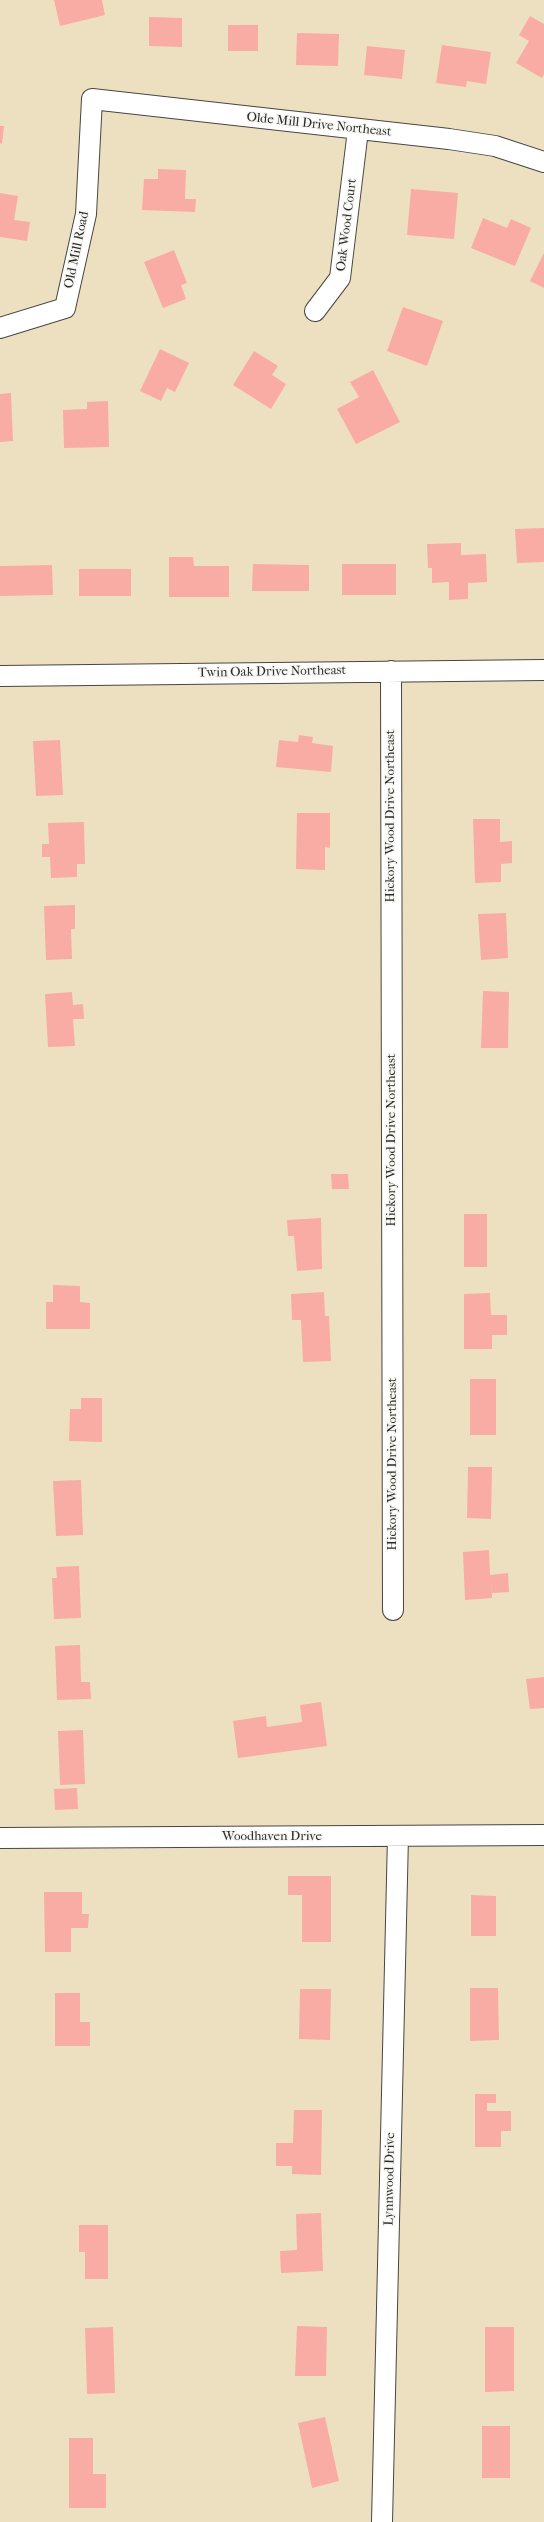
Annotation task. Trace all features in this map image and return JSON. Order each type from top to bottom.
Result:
[{"type":"street","name":"Olde Mill Drive Northeast","points":[[92,99],[495,146],[544,162]]},
{"type":"street","name":"Old Mill Road","points":[[0,328],[65,308],[86,214],[92,99]]},
{"type":"street","name":"Oak Wood Court","points":[[315,311],[340,278],[358,130]]},
{"type":"street","name":"Twin Oak Drive Northeast","points":[[0,676],[544,670]]},
{"type":"street","name":"Hickory Wood Drive Northeast","points":[[392,671],[393,1610]]},
{"type":"street","name":"Woodhaven Drive","points":[[0,1838],[544,1835]]},
{"type":"street","name":"Lynnwood Drive","points":[[382,2522],[398,1836]]},
{"type":"building","points":[[54,0],[102,0],[105,15],[60,26]]},
{"type":"building","points":[[530,16],[544,24],[544,74],[542,78],[516,63],[529,41],[519,35]]},
{"type":"building","points":[[149,17],[182,18],[182,47],[149,46]]},
{"type":"building","points":[[228,25],[258,25],[258,51],[228,51]]},
{"type":"building","points":[[297,33],[339,34],[338,66],[296,65]]},
{"type":"building","points":[[442,45],[491,52],[486,84],[467,81],[466,87],[436,83]]},
{"type":"building","points":[[367,46],[405,50],[402,79],[364,75]]},
{"type":"building","points":[[0,126],[4,126],[2,144],[0,143]]},
{"type":"building","points":[[158,169],[186,170],[185,199],[196,199],[195,212],[142,210],[144,179],[158,179]]},
{"type":"building","points":[[411,189],[458,193],[454,239],[407,235]]},
{"type":"building","points":[[0,193],[18,196],[14,220],[30,222],[27,241],[0,237]]},
{"type":"building","points":[[483,218],[507,228],[511,219],[531,228],[515,266],[471,248]]},
{"type":"building","points":[[174,250],[187,283],[181,285],[186,299],[163,308],[144,262]]},
{"type":"building","points":[[544,253],[544,288],[530,281]]},
{"type":"building","points":[[403,307],[443,321],[427,366],[387,351]]},
{"type":"building","points":[[160,349],[189,363],[175,392],[167,388],[161,401],[140,391]]},
{"type":"building","points":[[254,351],[278,366],[272,375],[286,384],[271,409],[233,385]]},
{"type":"building","points":[[373,370],[400,422],[356,444],[337,409],[359,397],[350,382]]},
{"type":"building","points":[[11,393],[13,441],[0,442],[0,394]]},
{"type":"building","points":[[108,401],[109,447],[64,448],[63,410],[87,409],[87,402]]},
{"type":"building","points":[[544,528],[544,562],[517,563],[515,529]]},
{"type":"building","points":[[461,543],[461,555],[486,554],[487,582],[468,583],[468,599],[449,600],[449,582],[432,583],[432,568],[428,568],[427,544]]},
{"type":"building","points":[[169,557],[193,557],[194,566],[229,566],[229,597],[169,597]]},
{"type":"building","points":[[253,564],[309,565],[309,591],[252,591]]},
{"type":"building","points":[[342,564],[396,564],[396,595],[342,595]]},
{"type":"building","points":[[52,565],[53,595],[0,596],[0,566]]},
{"type":"building","points":[[79,569],[131,569],[131,596],[79,596]]},
{"type":"building","points":[[299,735],[313,737],[312,743],[333,746],[331,772],[276,767],[279,740],[298,742]]},
{"type":"building","points":[[60,740],[63,795],[36,796],[33,741]]},
{"type":"building","points":[[297,813],[330,813],[330,848],[325,847],[325,870],[296,869]]},
{"type":"building","points":[[473,819],[500,819],[500,842],[512,841],[512,863],[501,864],[501,882],[475,883]]},
{"type":"building","points":[[84,822],[85,864],[77,864],[77,877],[51,878],[50,857],[42,857],[42,844],[49,844],[48,823]]},
{"type":"building","points":[[75,905],[75,929],[71,929],[72,959],[46,960],[44,906]]},
{"type":"building","points":[[506,913],[508,958],[481,960],[478,914]]},
{"type":"building","points":[[483,991],[509,992],[508,1048],[481,1048]]},
{"type":"building","points":[[72,992],[73,1005],[83,1004],[84,1019],[73,1019],[75,1046],[48,1047],[45,994]]},
{"type":"building","points":[[331,1174],[348,1174],[349,1189],[332,1189]]},
{"type":"building","points":[[464,1214],[487,1214],[487,1267],[464,1267]]},
{"type":"building","points":[[321,1218],[322,1269],[297,1271],[294,1236],[288,1236],[287,1220]]},
{"type":"building","points":[[53,1285],[80,1286],[80,1302],[90,1303],[90,1329],[46,1329],[46,1302],[53,1302]]},
{"type":"building","points":[[324,1292],[325,1316],[329,1316],[331,1361],[303,1362],[301,1320],[292,1320],[291,1294]]},
{"type":"building","points":[[490,1293],[491,1315],[507,1315],[507,1335],[492,1335],[492,1349],[464,1349],[464,1294]]},
{"type":"building","points":[[470,1379],[496,1379],[496,1435],[470,1435]]},
{"type":"building","points":[[81,1398],[102,1398],[102,1442],[69,1441],[70,1409],[81,1409]]},
{"type":"building","points":[[468,1467],[492,1467],[491,1519],[467,1518]]},
{"type":"building","points":[[81,1480],[83,1535],[56,1536],[53,1481]]},
{"type":"building","points":[[489,1550],[490,1575],[508,1573],[509,1592],[492,1593],[491,1578],[492,1598],[465,1600],[463,1552]]},
{"type":"building","points":[[79,1566],[81,1618],[54,1619],[52,1578],[57,1578],[56,1567]]},
{"type":"building","points":[[80,1645],[81,1682],[90,1682],[91,1699],[57,1700],[55,1646]]},
{"type":"building","points":[[544,1677],[544,1708],[530,1709],[526,1679]]},
{"type":"building","points":[[321,1702],[327,1746],[238,1758],[233,1721],[266,1716],[267,1727],[302,1722],[300,1705]]},
{"type":"building","points":[[83,1730],[85,1784],[60,1785],[58,1731]]},
{"type":"building","points":[[77,1788],[78,1809],[55,1810],[54,1789]]},
{"type":"building","points":[[288,1876],[331,1876],[331,1942],[302,1942],[302,1895],[288,1895]]},
{"type":"building","points":[[44,1892],[82,1892],[82,1914],[89,1914],[88,1928],[71,1928],[71,1952],[45,1952]]},
{"type":"building","points":[[471,1895],[496,1896],[496,1936],[471,1936]]},
{"type":"building","points":[[470,1988],[498,1988],[499,2040],[470,2041]]},
{"type":"building","points":[[300,1989],[331,1989],[330,2040],[299,2039]]},
{"type":"building","points":[[55,1993],[80,1993],[80,2022],[90,2022],[90,2046],[55,2046]]},
{"type":"building","points":[[475,2094],[496,2094],[496,2103],[487,2103],[487,2111],[511,2111],[511,2131],[501,2131],[501,2147],[475,2147]]},
{"type":"building","points":[[294,2110],[322,2110],[321,2175],[292,2174],[292,2166],[276,2166],[276,2143],[293,2143]]},
{"type":"building","points":[[321,2213],[323,2271],[281,2273],[280,2251],[297,2250],[296,2214]]},
{"type":"building","points":[[79,2225],[108,2225],[108,2279],[85,2279],[85,2252],[79,2252]]},
{"type":"building","points":[[297,2326],[327,2327],[326,2376],[295,2376]]},
{"type":"building","points":[[113,2327],[115,2393],[87,2394],[85,2328]]},
{"type":"building","points":[[485,2327],[514,2327],[514,2391],[485,2392]]},
{"type":"building","points":[[325,2417],[339,2481],[312,2488],[298,2423]]},
{"type":"building","points":[[482,2426],[510,2426],[510,2478],[482,2478]]},
{"type":"building","points":[[69,2438],[93,2438],[93,2474],[106,2474],[106,2508],[69,2508]]}]
